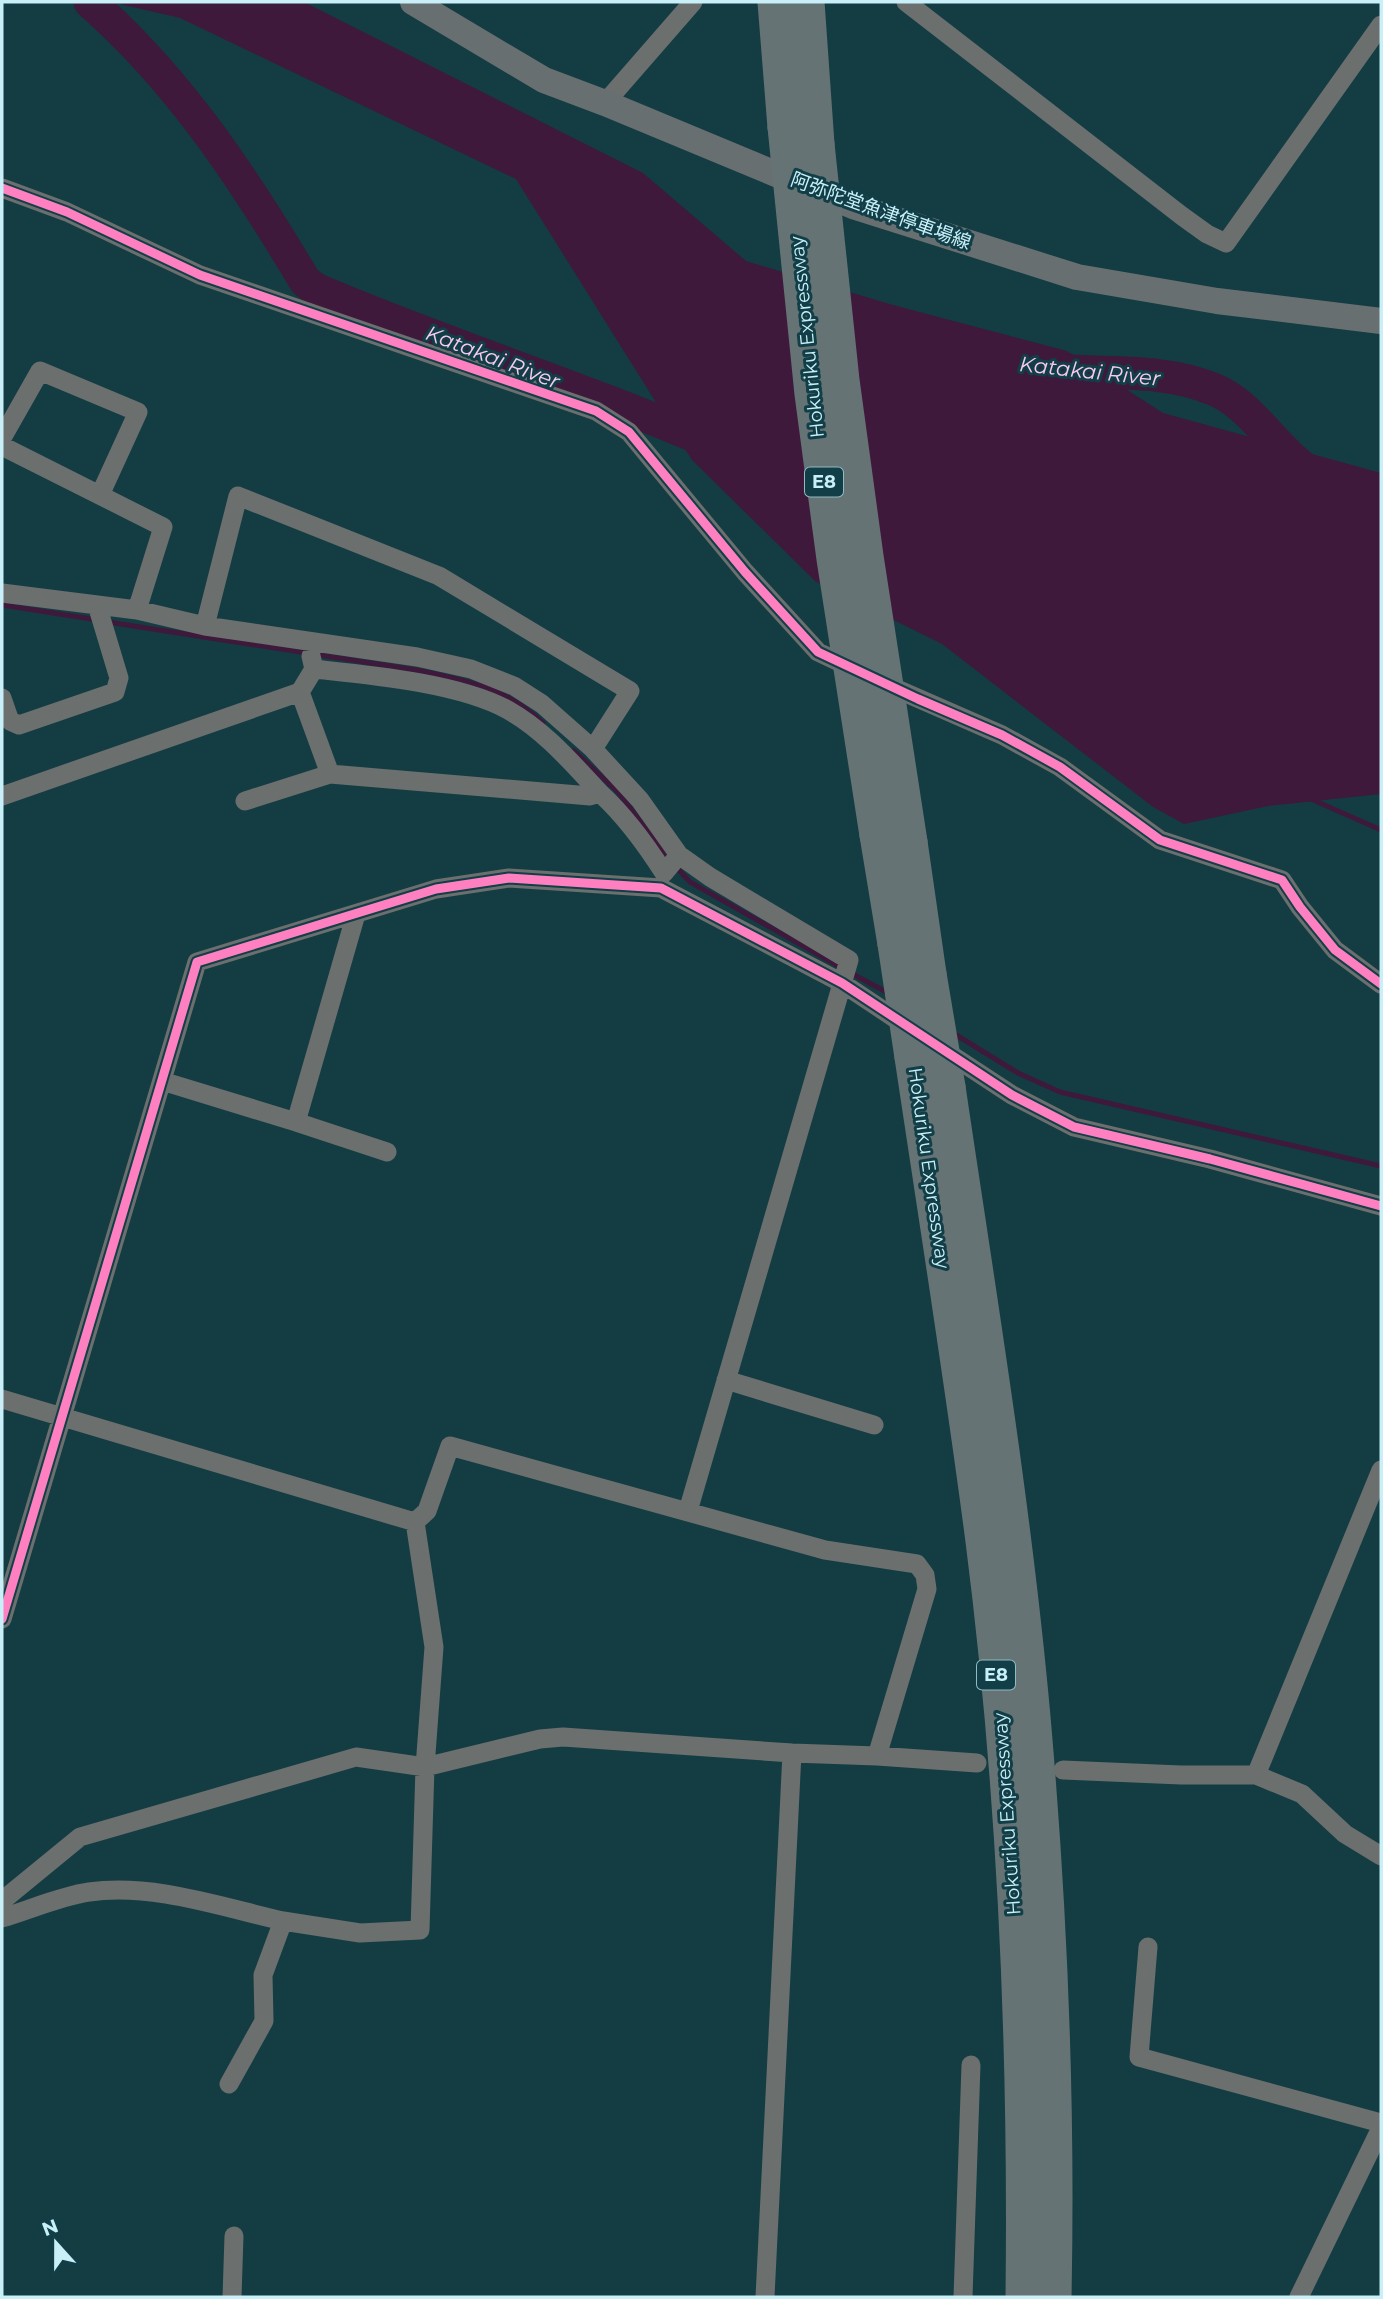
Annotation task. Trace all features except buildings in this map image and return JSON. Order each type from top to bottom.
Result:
[{"type":"highway","name":"Hokuriku Expressway","points":[[775,2],[814,408],[834,559],[893,838],[929,974],[948,1087],[1012,1532],[1032,1715],[1045,1872],[1056,2208],[1054,2297]]},
{"type":"highway","name":"Hokuriku Expressway","points":[[807,2],[817,144],[893,838],[895,944],[983,1543],[1001,1720],[1014,1876],[1021,2038],[1023,2297]]},
{"type":"main road","name":"阿弥陀堂魚津停車場線","points":[[414,2],[544,80],[853,206],[1077,277],[1217,301],[1381,321]]},
{"type":"street","points":[[605,103],[693,2]]},
{"type":"street","points":[[906,2],[1182,216],[1207,234],[1226,243],[1381,25]]},
{"type":"street","points":[[2,188],[67,212],[200,275],[596,411],[629,432],[745,572],[818,652],[1002,735],[1049,761],[1160,840],[1282,880],[1335,950],[1381,984]]},
{"type":"street","points":[[2,438],[40,371],[138,411],[100,495]]},
{"type":"street","points":[[2,446],[163,527],[137,610]]},
{"type":"street","points":[[205,626],[237,496],[439,576],[630,691],[593,749]]},
{"type":"street","points":[[2,593],[137,610],[205,626],[416,657],[471,669],[523,692],[542,704],[593,749],[639,800],[679,855],[710,877],[849,960],[688,1511]]},
{"type":"street","points":[[2,698],[10,722],[19,725],[115,692],[119,678],[97,605]]},
{"type":"street","points":[[2,796],[300,692],[314,669],[309,641]]},
{"type":"street","points":[[314,669],[370,675],[462,692],[508,710],[557,747],[622,814],[647,845],[662,881]]},
{"type":"street","points":[[300,692],[330,774]]},
{"type":"street","points":[[245,801],[330,774],[590,796],[600,793]]},
{"type":"street","points":[[662,881],[679,855]]},
{"type":"street","points":[[2,1619],[60,1416],[197,962],[436,889],[509,878],[662,881],[842,983],[1012,1095],[1074,1128],[1210,1159],[1381,1206]]},
{"type":"street","points":[[296,1122],[356,914]]},
{"type":"street","points":[[162,1081],[387,1152]]},
{"type":"street","points":[[726,1380],[874,1425]]},
{"type":"street","points":[[2,1399],[415,1522]]},
{"type":"street","points":[[415,1522],[427,1511],[450,1446],[825,1550],[917,1564],[925,1575],[927,1588],[877,1756]]},
{"type":"street","points":[[1256,1775],[1381,1470]]},
{"type":"street","points":[[2,1919],[87,1892],[132,1889],[283,1921],[360,1933],[420,1930],[425,1767],[434,1647],[415,1522]]},
{"type":"street","points":[[2,1901],[80,1837],[356,1757],[425,1767],[563,1737],[792,1754],[877,1756],[976,1763]]},
{"type":"street","points":[[765,2297],[792,1754]]},
{"type":"street","points":[[1063,1770],[1256,1775],[1302,1794],[1345,1834],[1381,1856]]},
{"type":"street","points":[[229,2084],[264,2021],[263,1975],[283,1921]]},
{"type":"street","points":[[1149,1947],[1139,2057],[1381,2125],[1299,2297]]},
{"type":"street","points":[[963,2297],[971,2066]]},
{"type":"street","points":[[232,2297],[234,2236]]},
{"type":"water","points":[[111,2],[304,2],[643,173],[746,261],[893,305],[1067,351],[1163,413],[1381,473],[1381,794],[1268,806],[1184,824],[1153,807],[942,644],[815,581],[692,460],[516,179],[180,18]]},
{"type":"waterway","name":"Katakai River","points":[[90,2],[123,32],[181,98],[234,169],[305,281],[315,289],[713,444]]},
{"type":"waterway","name":"Katakai River","points":[[1055,370],[1155,375],[1194,382],[1213,389],[1236,402],[1302,467],[1346,493],[1381,507]]},
{"type":"waterway","points":[[2,605],[98,620]]},
{"type":"waterway","points":[[108,622],[422,671],[457,679],[487,688],[515,701],[543,723]]},
{"type":"waterway","points":[[574,751],[618,792],[669,859]]},
{"type":"waterway","points":[[1311,799],[1381,830]]},
{"type":"waterway","points":[[675,866],[690,882],[842,968]]},
{"type":"waterway","points":[[851,973],[888,993]]},
{"type":"waterway","points":[[953,1033],[1018,1073],[1060,1092],[1381,1166]]},
{"type":"cycle path","points":[[2,188],[67,212],[200,275],[596,411],[629,432],[745,572],[818,652],[1002,735],[1060,767],[1160,840],[1282,880],[1335,950],[1381,984]]},
{"type":"cycle path","points":[[2,1619],[197,962],[436,889],[509,878],[661,888],[842,983],[1012,1095],[1074,1127],[1210,1159],[1381,1206]]}]
